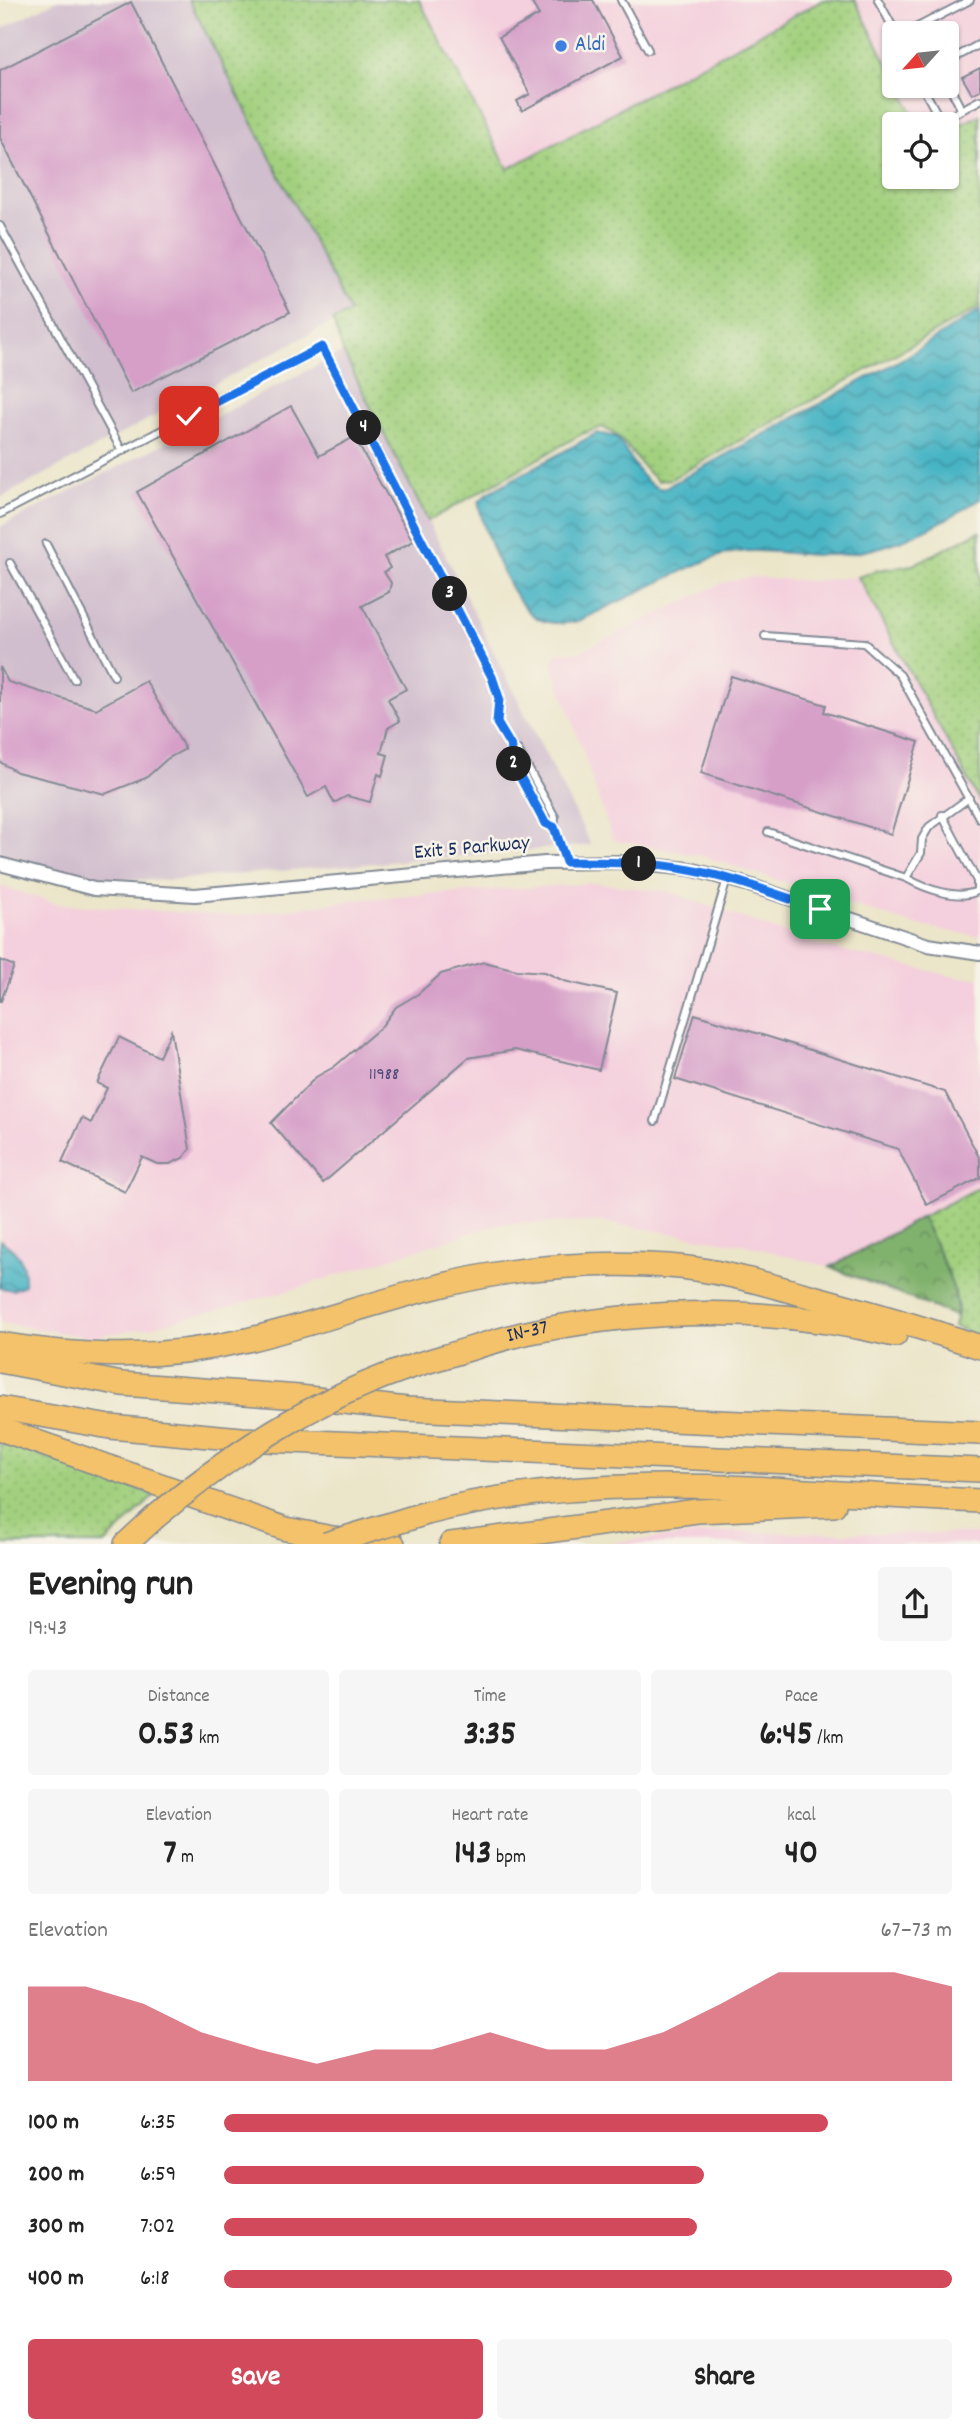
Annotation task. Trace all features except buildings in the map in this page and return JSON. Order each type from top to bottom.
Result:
[{"type":"highway","points":[[0,1344],[65,1355],[109,1357],[188,1350],[247,1340],[475,1279],[569,1266],[628,1264],[670,1266],[750,1280],[919,1326],[980,1347]]},
{"type":"highway","name":"IN-37","points":[[126,1544],[153,1519],[273,1430],[376,1380],[532,1331],[690,1313],[785,1317],[829,1322],[980,1356]]},
{"type":"highway","points":[[0,1361],[122,1384],[299,1396],[407,1409],[980,1433]]},
{"type":"highway","points":[[0,1408],[110,1427],[242,1439],[980,1470]]},
{"type":"highway","points":[[0,1429],[286,1529],[332,1538],[393,1544]]},
{"type":"highway","points":[[326,1544],[427,1513],[542,1491],[622,1485],[861,1492],[980,1501]]},
{"type":"highway","points":[[451,1544],[697,1511],[929,1499]]},
{"type":"street","name":"Exit 5 Parkway","points":[[0,864],[94,889],[195,895],[566,862],[629,863],[690,869],[893,935],[951,950],[980,953]]},
{"type":"lane","points":[[621,0],[648,50]]},
{"type":"lane","points":[[878,0],[889,21]]},
{"type":"lane","points":[[929,21],[970,0]]},
{"type":"lane","points":[[959,55],[980,44]]},
{"type":"lane","points":[[929,98],[941,121],[980,100]]},
{"type":"lane","points":[[956,98],[961,109]]},
{"type":"lane","points":[[0,226],[122,451]]},
{"type":"lane","points":[[0,514],[322,347],[492,677],[499,698],[497,723],[512,748],[518,750],[555,817],[554,827],[566,862]]},
{"type":"lane","points":[[46,544],[114,676]]},
{"type":"lane","points":[[10,563],[74,679]]},
{"type":"lane","points":[[765,636],[864,643],[900,675],[980,819]]},
{"type":"lane","points":[[512,748],[510,758],[545,823],[554,827]]},
{"type":"lane","points":[[906,878],[921,853],[922,839],[929,827],[969,798]]},
{"type":"lane","points":[[768,832],[906,878],[925,888],[970,895],[978,891],[977,881],[942,815]]},
{"type":"lane","points":[[654,1121],[727,879]]},
{"type":"shaded area","points":[[57,0],[189,0],[351,312],[0,498],[0,30]]},
{"type":"shaded area","points":[[419,0],[823,0],[508,170]]},
{"type":"shaded area","points":[[855,0],[980,0],[980,115],[959,125],[959,112],[912,112],[905,98],[959,98],[959,21],[882,21],[882,53]]},
{"type":"shaded area","points":[[343,352],[591,845],[171,880],[105,880],[35,865],[0,853],[0,527]]},
{"type":"shaded area","points":[[751,577],[811,581],[858,577],[980,802],[980,937],[912,924],[702,856],[613,840],[552,662],[558,652],[579,652],[722,583]]},
{"type":"shaded area","points":[[596,883],[670,892],[818,945],[960,978],[980,977],[980,1185],[830,1267],[746,1245],[601,1222],[498,1224],[281,1293],[151,1327],[91,1337],[0,1323],[0,886],[57,904],[235,916],[364,899]]},
{"type":"shaded area","points":[[726,1532],[980,1534],[980,1544],[595,1544]]},
{"type":"green space","points":[[189,0],[419,0],[508,169],[823,0],[855,0],[882,53],[882,98],[905,98],[912,112],[882,112],[882,189],[959,189],[959,125],[980,115],[980,307],[671,479],[658,481],[650,475],[619,438],[602,427],[582,434],[428,521],[343,352],[333,321],[350,312]]},
{"type":"green space","points":[[980,531],[980,802],[858,577],[878,570],[913,565]]},
{"type":"green space","points":[[980,1187],[980,1336],[954,1327],[958,1308],[955,1293],[922,1217]]},
{"type":"green space","points":[[922,1217],[951,1281],[957,1307],[955,1316],[830,1267]]},
{"type":"green space","points":[[0,1442],[155,1495],[105,1544],[0,1544]]},
{"type":"water","points":[[980,310],[980,499],[961,511],[903,540],[862,552],[818,555],[752,551],[726,554],[686,569],[574,622],[554,623],[541,620],[520,601],[510,586],[492,549],[481,515],[479,502],[488,493],[597,433],[616,437],[648,482],[663,489],[906,357]]},
{"type":"water","points":[[0,1240],[17,1254],[22,1264],[24,1285],[13,1290],[0,1288]]},
{"type":"place","name":"Aldi","points":[[561,46]]},
{"type":"route","points":[[189,416],[322,347],[492,677],[499,698],[497,723],[512,748],[510,758],[545,823],[554,827],[566,862],[617,862],[690,869],[746,884],[820,909]]}]
